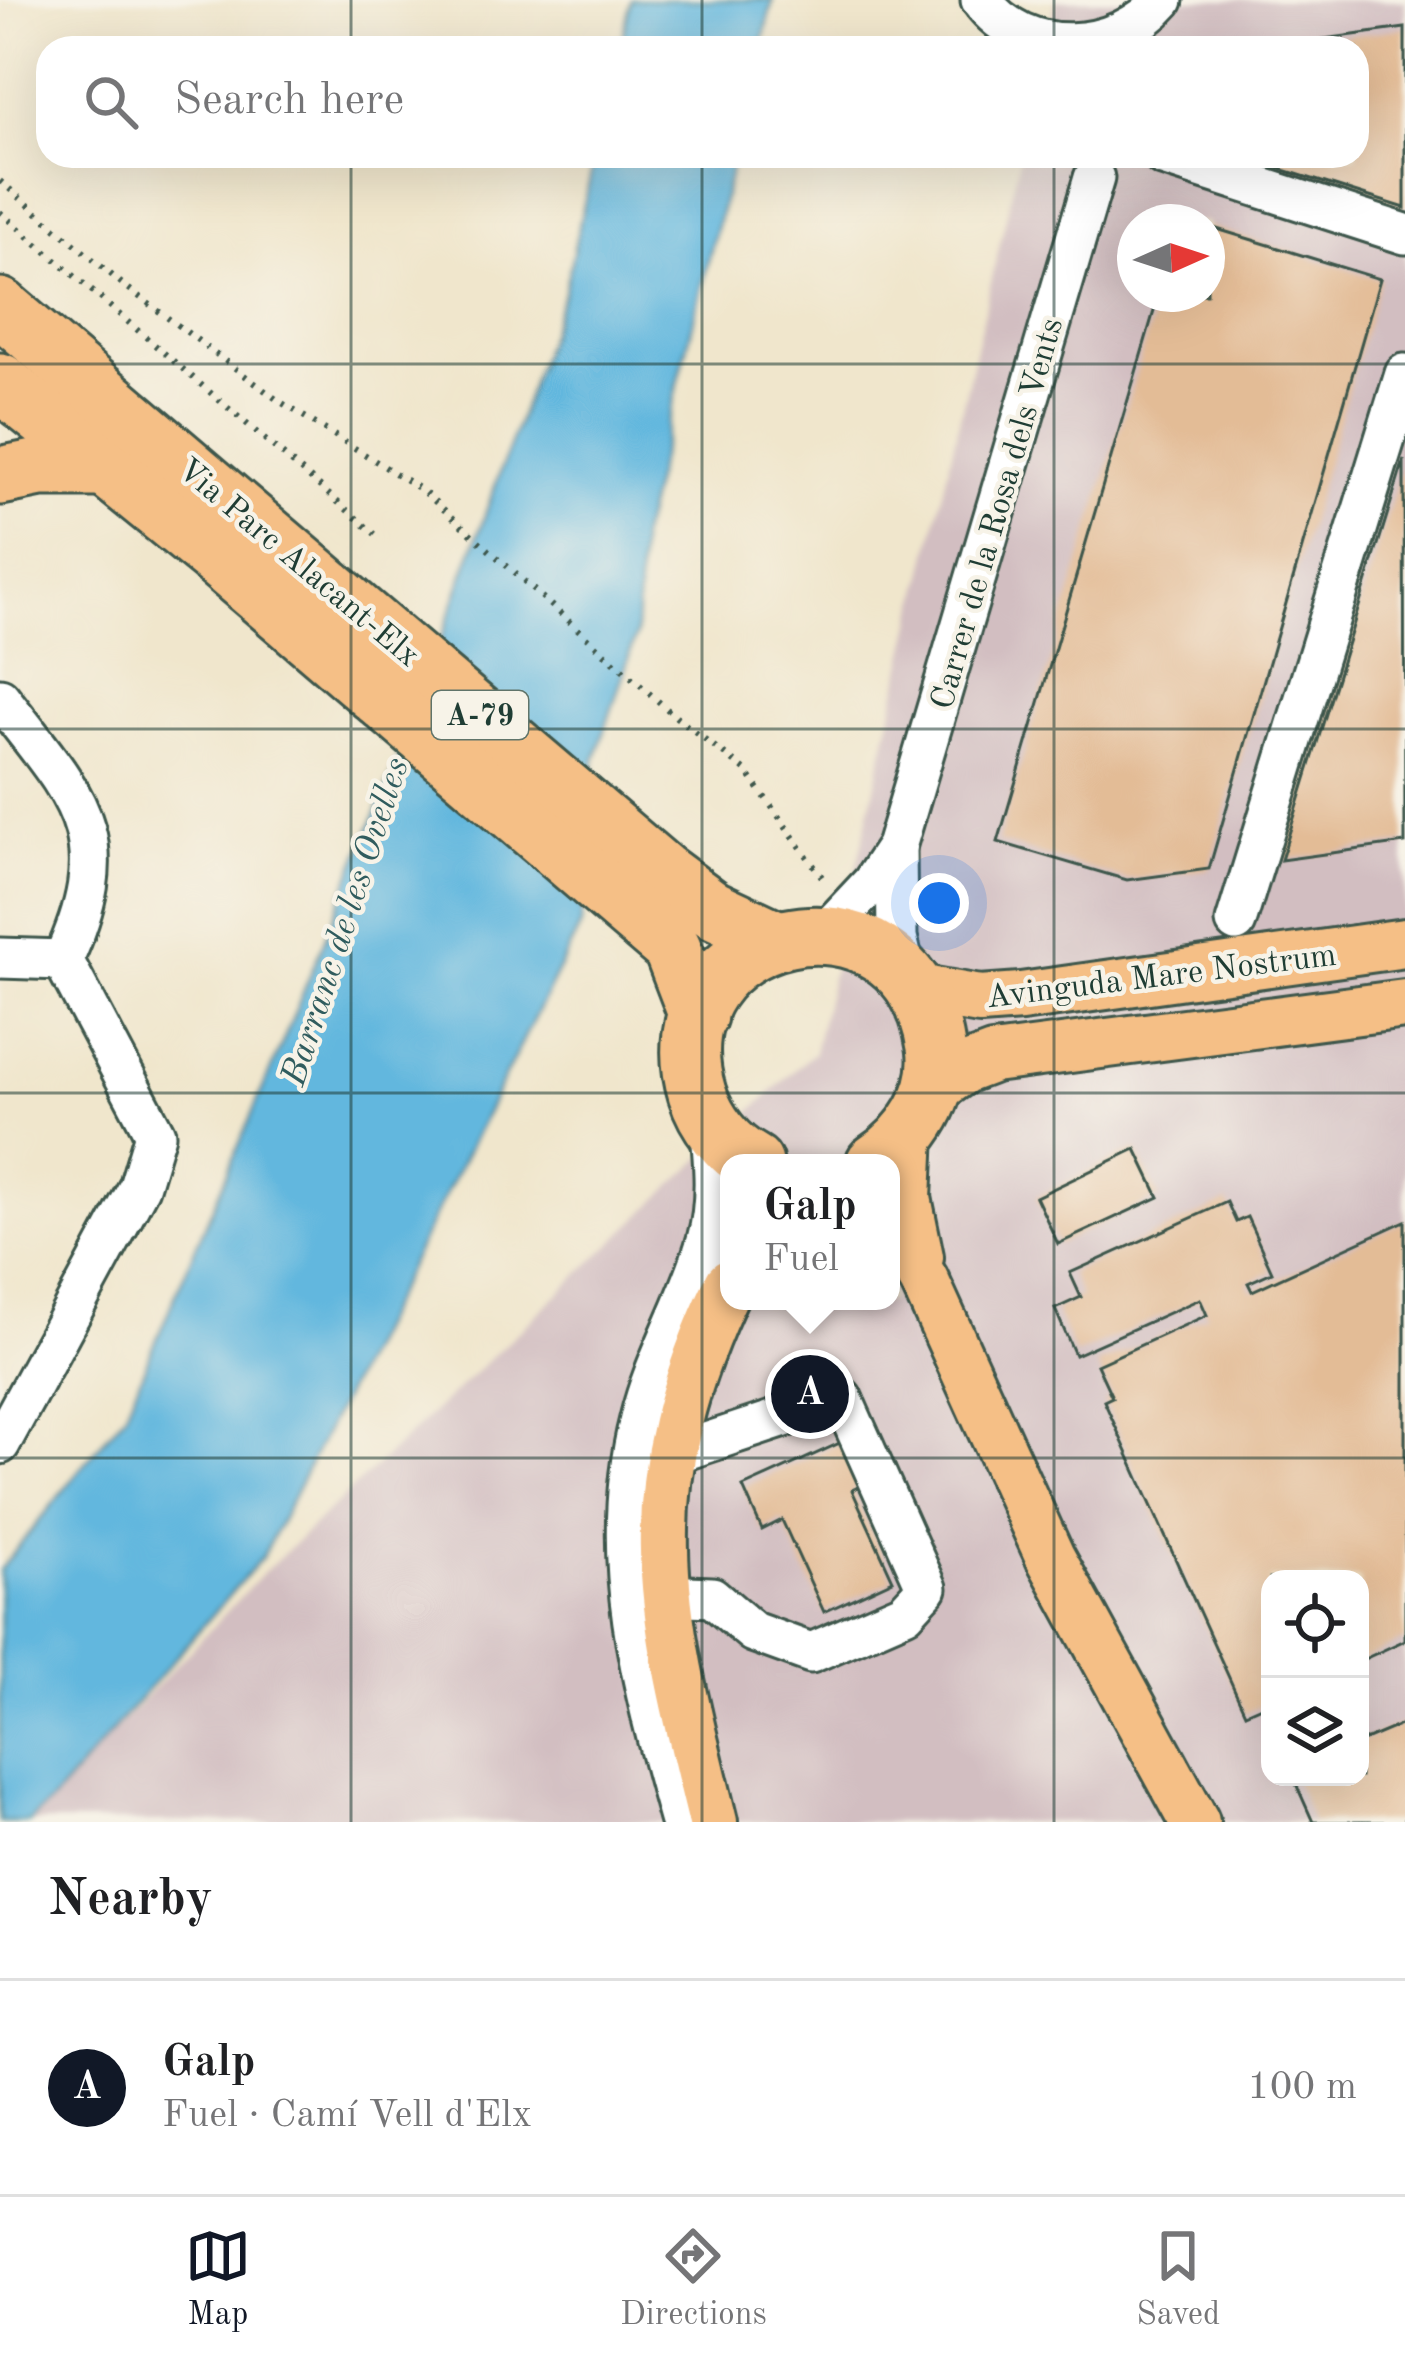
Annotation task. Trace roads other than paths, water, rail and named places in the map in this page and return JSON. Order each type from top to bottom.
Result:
[{"type":"highway","name":"Via Parc Alacant-Elx","points":[[0,307],[661,871],[712,909],[802,935],[868,945],[911,980]]},
{"type":"highway","name":"Via Parc Alacant-Elx","points":[[0,382],[212,554],[647,925],[672,948],[698,1016]]},
{"type":"highway","points":[[0,476],[40,468],[106,468]]},
{"type":"highway","points":[[744,1154],[710,1122],[691,1060],[698,1016],[728,968],[802,935]]},
{"type":"highway","points":[[906,1129],[937,1057],[932,1021],[911,980]]},
{"type":"main road","name":"Avinguda Mare Nostrum","points":[[911,980],[980,1000],[1022,997],[1405,943]]},
{"type":"main road","name":"Avinguda Mare Nostrum","points":[[906,1129],[964,1069],[993,1058],[1405,1004]]},
{"type":"main road","points":[[906,1129],[908,1198],[925,1280]]},
{"type":"main road","points":[[900,1240],[925,1280],[1050,1557],[1195,1822]]},
{"type":"main road","points":[[713,1822],[663,1594],[660,1548],[670,1455],[690,1372],[720,1304]]},
{"type":"street","points":[[981,0],[1025,36]]},
{"type":"street","points":[[1110,36],[1144,23]]},
{"type":"street","name":"Carrer de la Rosa dels Vents","points":[[911,980],[897,937],[896,848],[1092,168]]},
{"type":"street","points":[[1201,168],[1405,233]]},
{"type":"street","points":[[1236,922],[1405,374]]},
{"type":"street","points":[[0,698],[65,782],[83,818],[92,856],[91,893],[63,959]]},
{"type":"street","name":"Carrer de la Rosa dels Vents","points":[[802,935],[872,883],[896,848]]},
{"type":"street","points":[[0,958],[63,959]]},
{"type":"street","points":[[0,1444],[139,1187],[155,1134],[63,959]]},
{"type":"street","points":[[680,1822],[640,1681],[626,1516],[640,1419],[664,1342],[707,1239],[715,1166],[710,1122]]},
{"type":"street","points":[[663,1594],[712,1597],[753,1632],[811,1653],[905,1612],[927,1588],[842,1398],[670,1455]]},
{"type":"water","points":[[631,0],[773,0],[764,36],[623,36]]},
{"type":"water","name":"Barranc de les Ovelles","points":[[592,168],[731,168],[640,538],[636,635],[595,760],[581,925],[263,1556],[54,1798],[28,1822],[0,1822],[0,1570],[125,1414],[399,757],[564,292]]},
{"type":"place","name":"Galp","points":[[810,1394]]}]
